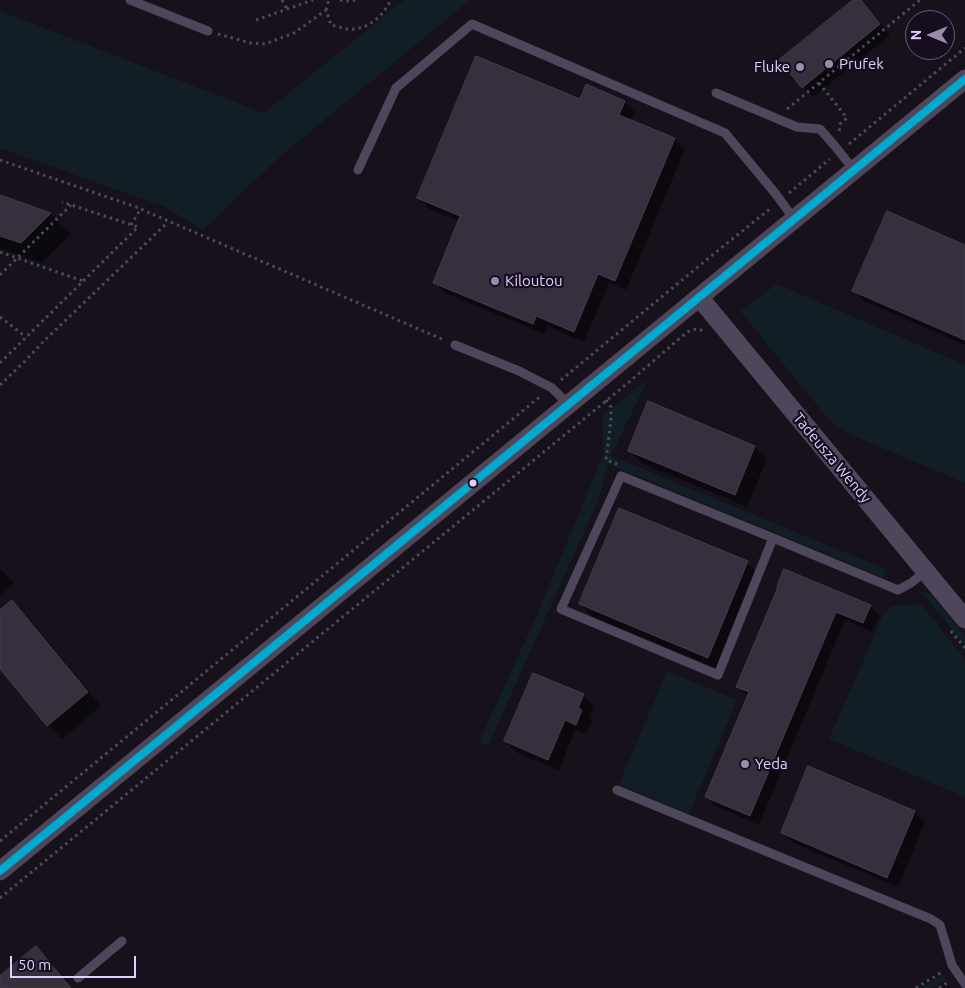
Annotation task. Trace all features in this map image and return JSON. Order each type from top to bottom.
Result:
[{"type":"street","points":[[0,871],[965,79]]},
{"type":"street","name":"Tadeusza Wendy","points":[[699,297],[965,619]]},
{"type":"lane","points":[[130,0],[208,31]]},
{"type":"lane","points":[[358,170],[396,88],[472,24],[725,133],[776,193],[794,219]]},
{"type":"lane","points":[[716,93],[797,127],[820,129],[854,170]]},
{"type":"lane","points":[[454,345],[519,371],[552,388],[568,404]]},
{"type":"lane","points":[[773,538],[718,675],[561,609],[621,476],[773,538],[898,590],[911,583],[926,571]]},
{"type":"lane","points":[[616,790],[931,919],[940,925],[952,965],[965,984]]},
{"type":"lane","points":[[78,978],[122,941]]},
{"type":"path","points":[[282,0],[287,9]]},
{"type":"path","points":[[256,20],[313,0]]},
{"type":"path","points":[[340,0],[356,0]]},
{"type":"path","points":[[326,10],[332,25],[356,29],[381,16],[391,0]]},
{"type":"path","points":[[776,118],[920,0]]},
{"type":"path","points":[[208,31],[228,38],[265,44],[294,33],[326,10],[329,1]]},
{"type":"path","points":[[819,83],[847,118],[840,124],[840,135]]},
{"type":"path","points":[[0,160],[140,210],[454,345]]},
{"type":"path","points":[[0,363],[138,227],[62,202]]},
{"type":"path","points":[[0,275],[71,205]]},
{"type":"path","points":[[131,225],[140,210]]},
{"type":"path","points":[[0,384],[168,222]]},
{"type":"path","points":[[0,252],[83,281]]},
{"type":"path","points":[[0,840],[710,257]]},
{"type":"path","points":[[0,316],[26,337]]},
{"type":"path","points":[[0,898],[686,334]]},
{"type":"path","points":[[612,407],[612,419]]},
{"type":"path","points":[[939,988],[947,983]]},
{"type":"shaded area","points":[[404,0],[470,0],[283,154],[203,230],[165,207],[0,148],[0,11],[264,113]]},
{"type":"shaded area","points":[[777,284],[965,365],[965,483],[834,426],[740,311]]},
{"type":"shaded area","points":[[648,379],[611,456],[888,570],[882,577],[608,464],[598,501],[488,746],[479,742],[536,617],[603,455],[602,416]]},
{"type":"shaded area","points":[[921,591],[932,595],[965,636],[965,646]]},
{"type":"shaded area","points":[[921,604],[965,659],[965,797],[829,739],[884,613],[892,606]]},
{"type":"shaded area","points":[[667,671],[737,700],[689,814],[619,784]]},
{"type":"shaded area","points":[[943,974],[946,979],[932,988],[921,988]]},
{"type":"building","points":[[853,0],[861,0],[880,24],[802,88],[779,60]]},
{"type":"building","points":[[476,56],[580,99],[586,84],[625,101],[619,115],[675,138],[615,281],[598,274],[574,332],[536,316],[533,324],[433,283],[460,216],[417,198]]},
{"type":"building","points":[[0,195],[51,213],[21,243],[0,236]]},
{"type":"building","points":[[887,211],[965,245],[965,340],[852,291]]},
{"type":"building","points":[[648,401],[755,446],[735,495],[628,451]]},
{"type":"building","points":[[619,508],[748,561],[708,658],[579,604]]},
{"type":"building","points":[[784,569],[871,605],[863,623],[836,612],[750,816],[705,797],[749,692],[736,687]]},
{"type":"building","points":[[12,600],[88,692],[47,726],[0,669],[0,610]]},
{"type":"building","points":[[533,673],[584,694],[578,708],[582,710],[576,725],[565,720],[548,760],[504,741]]},
{"type":"building","points":[[808,766],[915,811],[887,878],[781,833]]},
{"type":"building","points":[[36,946],[71,988],[0,988],[0,976]]},
{"type":"transit line","points":[[0,871],[965,79]]},
{"type":"place","name":"Prufek","points":[[829,64]]},
{"type":"place","name":"Fluke","points":[[800,67]]},
{"type":"place","name":"Kiloutou","points":[[495,281]]},
{"type":"place","name":"Yeda","points":[[745,764]]}]
